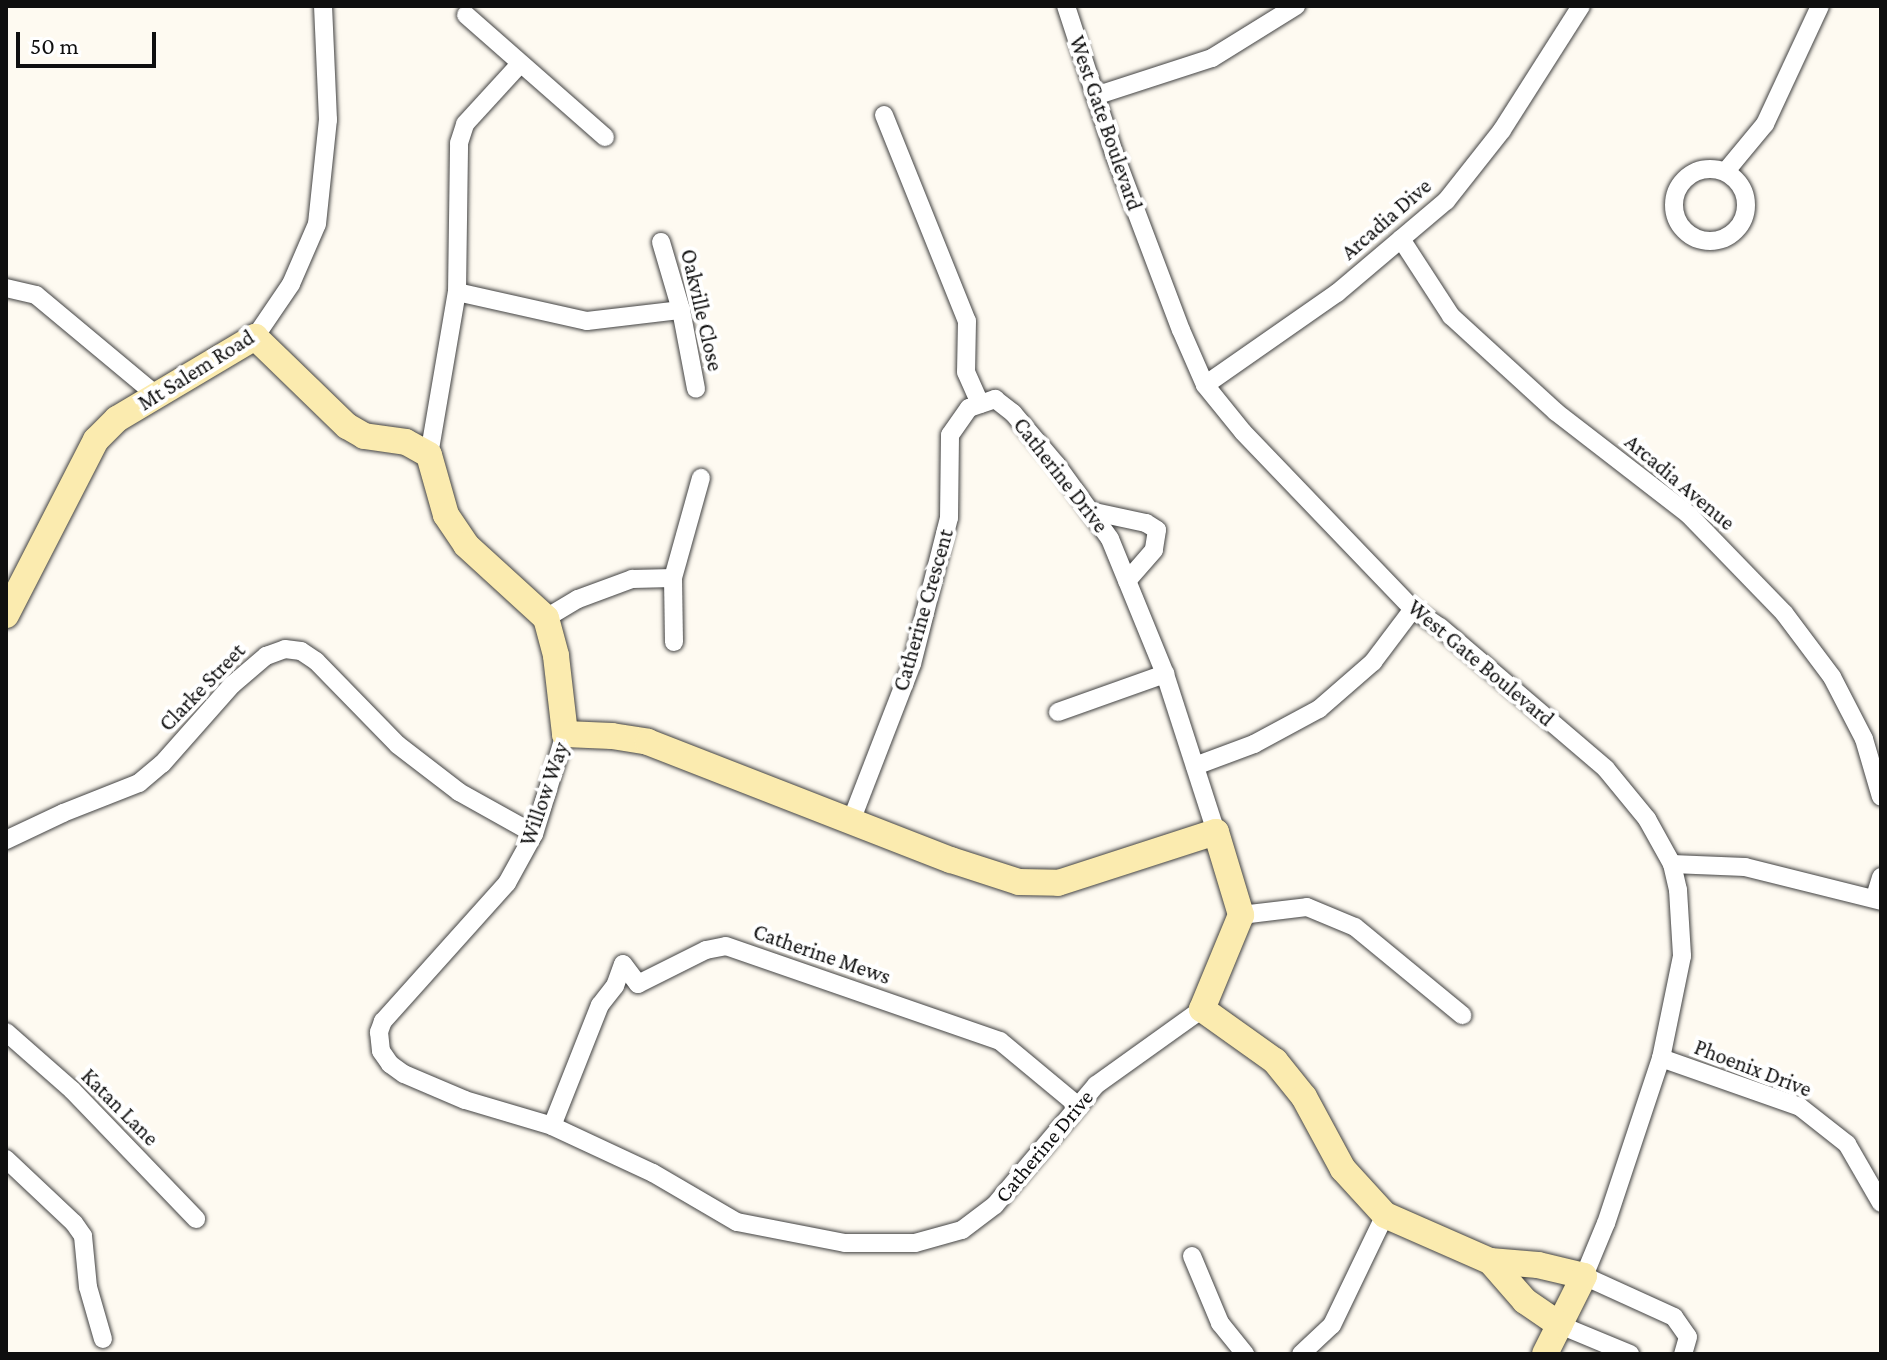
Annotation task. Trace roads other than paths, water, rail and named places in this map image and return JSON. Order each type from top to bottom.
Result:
[{"type":"street","name":"Mt Salem Road","points":[[6,615],[96,440],[117,419],[255,337],[291,284],[317,224],[328,120],[320,6]]},
{"type":"street","name":"West Gate Boulevard","points":[[1066,6],[1095,96],[1175,315],[1205,385],[1243,432],[1413,609],[1440,627],[1606,769],[1647,819],[1672,864],[1678,890],[1682,956],[1661,1058],[1606,1223],[1584,1276],[1545,1354]]},
{"type":"street","points":[[1095,96],[1212,58],[1296,6]]},
{"type":"street","name":"Arcadia Dive","points":[[1205,385],[1337,293],[1446,201],[1502,130],[1581,6]]},
{"type":"street","points":[[1726,171],[1765,124],[1820,6]]},
{"type":"street","points":[[466,15],[605,137]]},
{"type":"street","points":[[520,64],[465,124],[459,143],[457,292],[429,455],[446,515],[466,545],[546,618],[578,599],[632,579],[673,578]]},
{"type":"street","points":[[884,115],[967,321],[966,372],[980,404]]},
{"type":"street","points":[[1701,169],[1726,171],[1743,187],[1746,199],[1743,222],[1736,231],[1715,242],[1692,237],[1676,219],[1675,194],[1681,183],[1701,169]]},
{"type":"street","name":"Arcadia Avenue","points":[[1401,239],[1451,316],[1556,412],[1688,514],[1784,613],[1832,677],[1864,739],[1881,797]]},
{"type":"street","name":"Oakville Close","points":[[661,242],[681,310],[696,389]]},
{"type":"street","points":[[6,288],[36,295],[156,395]]},
{"type":"street","points":[[457,292],[587,321],[681,310]]},
{"type":"street","points":[[255,337],[347,426],[364,436],[406,442],[429,455]]},
{"type":"street","name":"Catherine Drive","points":[[980,404],[995,399],[1013,413],[1110,539],[1165,674],[1241,915]]},
{"type":"street","name":"Catherine Crescent","points":[[851,821],[912,664],[949,518],[950,435],[969,408],[980,404]]},
{"type":"street","points":[[674,642],[673,578],[701,478]]},
{"type":"street","points":[[1090,511],[1146,523],[1157,530],[1159,540],[1154,550],[1127,581]]},
{"type":"street","points":[[1195,766],[1254,744],[1319,709],[1373,662],[1413,609]]},
{"type":"street","name":"Willow Way","points":[[379,1032],[383,1021],[507,883],[534,834],[565,734],[556,656],[546,618]]},
{"type":"street","name":"Clarke Street","points":[[6,840],[139,783],[162,764],[232,685],[266,656],[285,649],[301,651],[316,661],[398,745],[459,792],[534,834]]},
{"type":"street","points":[[1058,712],[1165,674]]},
{"type":"street","points":[[565,734],[648,742],[951,860],[1019,882],[1058,883],[1216,832]]},
{"type":"street","points":[[1672,864],[1745,867],[1878,899],[1881,877]]},
{"type":"street","points":[[1462,1015],[1355,927],[1307,907],[1241,915],[1202,1009],[1275,1061],[1304,1097],[1343,1169],[1385,1215],[1490,1261],[1538,1265],[1584,1276],[1674,1317],[1688,1337],[1683,1354]]},
{"type":"street","name":"Catherine Mews","points":[[552,1126],[600,1005],[615,986],[623,964],[638,984],[706,950],[726,946],[1000,1041],[1077,1105]]},
{"type":"street","name":"Catherine Drive","points":[[379,1032],[381,1051],[390,1064],[404,1074],[465,1100],[552,1126],[653,1173],[737,1222],[845,1243],[915,1243],[962,1230],[995,1205],[1096,1085],[1202,1009]]},
{"type":"street","name":"Katan Lane","points":[[6,1032],[72,1090],[196,1219]]},
{"type":"street","name":"Phoenix Drive","points":[[1661,1058],[1800,1107],[1847,1144],[1881,1203]]},
{"type":"street","points":[[6,1159],[74,1223],[83,1236],[88,1287],[103,1339]]},
{"type":"street","points":[[1301,1354],[1332,1325],[1385,1215]]},
{"type":"street","points":[[1192,1256],[1220,1323],[1245,1354]]},
{"type":"street","points":[[1490,1261],[1525,1301],[1560,1325],[1630,1354]]}]
